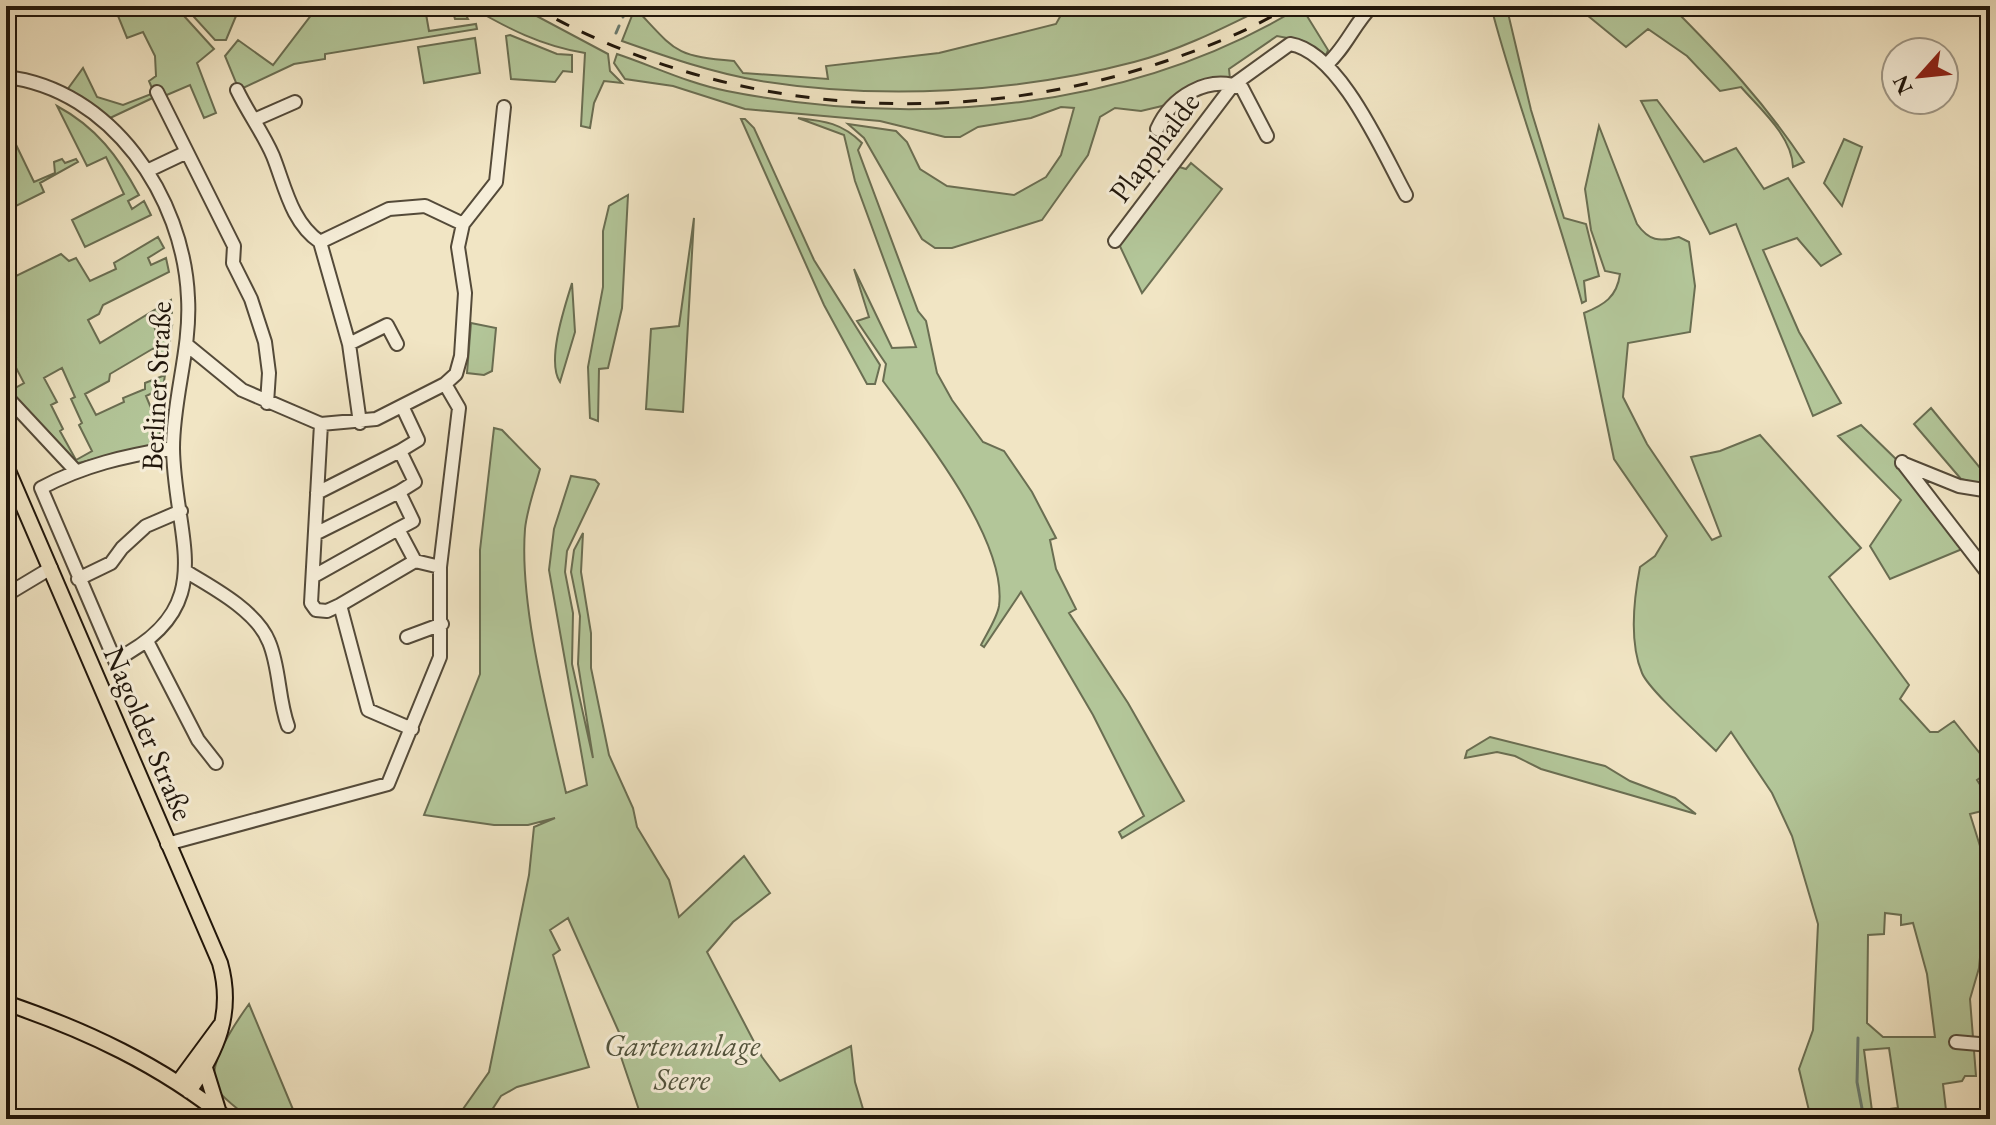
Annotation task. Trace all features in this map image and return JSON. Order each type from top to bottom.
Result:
[{"type":"main road","name":"Nagolder Straße","points":[[6,466],[222,972],[226,995],[219,1044],[205,1068],[183,1087]]},
{"type":"main road","points":[[6,1003],[95,1038],[183,1087],[223,1116]]},
{"type":"main road","points":[[183,1087],[221,1024]]},
{"type":"main road","points":[[205,1068],[223,1116]]},
{"type":"street","points":[[1326,65],[1338,55],[1357,21],[1372,6]]},
{"type":"street","name":"Plapphalde","points":[[1115,241],[1233,85],[1290,44],[1309,50],[1326,65],[1352,99],[1406,195]]},
{"type":"street","name":"Berliner Straße","points":[[6,77],[45,86],[82,104],[122,138],[147,171],[169,214],[180,248],[188,298],[187,345],[173,448],[185,571],[172,614],[148,643],[116,661],[41,488],[75,470]]},
{"type":"street","name":"Plapphalde","points":[[1157,129],[1165,112],[1178,99],[1218,82],[1242,88],[1267,136]]},
{"type":"street","points":[[237,90],[272,155],[286,198],[310,235],[320,242],[349,344],[360,423]]},
{"type":"street","points":[[157,92],[234,246],[233,263],[256,313],[269,373],[267,403]]},
{"type":"street","points":[[254,120],[295,102]]},
{"type":"street","points":[[187,345],[242,390],[321,424],[360,423],[445,384],[456,374],[461,356],[465,293],[458,247],[463,224],[496,182],[504,107]]},
{"type":"street","points":[[147,171],[187,152]]},
{"type":"street","points":[[320,242],[389,209],[425,206],[463,224]]},
{"type":"street","points":[[349,344],[387,325],[397,344]]},
{"type":"street","points":[[167,844],[388,784],[440,657],[440,567],[459,408],[445,384]]},
{"type":"street","points":[[6,396],[75,470],[110,459],[173,448]]},
{"type":"street","points":[[317,493],[418,440],[402,406]]},
{"type":"street","points":[[321,424],[311,603],[316,610],[327,611],[340,605],[415,561],[440,567]]},
{"type":"street","points":[[315,534],[415,482],[400,451]]},
{"type":"street","points":[[1990,491],[1959,486],[1902,462],[1990,576]]},
{"type":"street","points":[[314,576],[413,521],[399,492]]},
{"type":"street","points":[[78,579],[111,563],[146,526],[181,511]]},
{"type":"street","points":[[398,529],[415,561]]},
{"type":"street","points":[[6,595],[51,568]]},
{"type":"street","points":[[185,571],[258,623],[269,642],[280,705],[288,726]]},
{"type":"street","points":[[340,605],[368,710],[412,729]]},
{"type":"street","points":[[407,637],[442,624]]},
{"type":"street","points":[[148,643],[198,740],[216,763]]},
{"type":"street","points":[[1956,1042],[1990,1045]]},
{"type":"green space","points":[[124,6],[175,6],[214,49],[197,63],[216,113],[204,118],[190,85],[162,97],[159,95],[110,118],[67,90],[83,68],[97,97],[123,105],[154,93],[149,81],[156,76],[155,56],[143,32],[127,38],[116,11]]},
{"type":"green space","points":[[184,6],[222,6],[236,16],[226,40],[215,40]]},
{"type":"green space","points":[[311,6],[461,6],[468,19],[455,19],[452,9],[426,14],[429,31],[476,24],[477,29],[325,54],[325,59],[294,64],[239,90],[225,56],[238,40],[273,65],[315,10]]},
{"type":"green space","points":[[469,6],[518,6],[608,54],[610,71],[622,83],[604,81],[594,103],[590,128],[581,126],[585,53],[525,35]]},
{"type":"green space","points":[[1066,6],[1221,6],[1225,15],[1243,6],[1268,6],[1186,45],[1134,62],[1043,81],[949,90],[854,90],[761,81],[673,59],[622,41],[635,8],[668,42],[687,53],[734,61],[743,73],[828,79],[826,66],[939,53],[1056,24]]},
{"type":"green space","points":[[1302,6],[1318,6],[1307,16],[1328,50],[1326,55],[1303,41],[1277,36],[1229,69],[1230,79],[1185,92],[1162,106],[1141,111],[1115,108],[1100,117],[1088,155],[1042,220],[952,248],[935,248],[922,239],[864,138],[848,124],[896,131],[907,142],[920,169],[947,186],[1014,195],[1046,177],[1061,155],[1074,108],[1061,107],[1031,118],[978,127],[960,137],[945,137],[880,121],[745,109],[673,86],[625,79],[614,63],[617,54],[713,88],[800,103],[874,108],[948,108],[1023,102],[1096,89],[1167,68],[1236,41]]},
{"type":"green space","points":[[1498,6],[1512,6],[1508,13],[1531,110],[1564,218],[1586,224],[1599,276],[1584,281],[1586,301],[1582,303],[1503,50],[1493,14]]},
{"type":"green space","points":[[1576,6],[1671,6],[1741,80],[1804,162],[1793,167],[1781,134],[1741,87],[1720,91],[1687,56],[1648,29],[1626,47]]},
{"type":"green space","points":[[506,36],[557,54],[572,55],[572,72],[563,71],[555,82],[511,79]]},
{"type":"green space","points":[[475,38],[480,73],[424,83],[418,47]]},
{"type":"green space","points":[[1657,100],[1704,162],[1736,148],[1764,189],[1788,178],[1841,254],[1821,266],[1797,238],[1763,250],[1799,332],[1841,403],[1813,416],[1736,224],[1710,234],[1641,101]]},
{"type":"green space","points":[[57,106],[83,123],[105,144],[139,195],[128,201],[132,209],[144,201],[151,215],[85,247],[72,220],[124,194],[106,157],[87,166]]},
{"type":"green space","points":[[798,118],[833,124],[862,143],[858,150],[918,311],[926,321],[937,373],[952,400],[983,442],[1004,451],[1032,492],[1056,538],[1050,540],[1056,569],[1076,609],[1069,613],[1128,703],[1184,801],[1122,838],[1119,832],[1144,816],[1093,715],[1021,592],[984,647],[981,645],[999,606],[998,579],[990,550],[958,488],[883,381],[886,364],[857,321],[869,317],[854,269],[892,348],[916,347],[855,181],[844,135]]},
{"type":"green space","points":[[741,119],[754,128],[814,260],[880,365],[875,384],[867,384],[824,305]]},
{"type":"green space","points":[[6,124],[34,182],[55,173],[54,162],[62,159],[65,163],[76,159],[78,162],[40,183],[44,192],[6,211],[6,199],[9,197],[6,190]]},
{"type":"green space","points":[[1599,126],[1637,224],[1655,239],[1679,237],[1689,242],[1695,286],[1690,332],[1628,343],[1623,397],[1647,444],[1712,540],[1721,536],[1691,457],[1720,451],[1760,435],[1861,548],[1829,577],[1909,685],[1900,699],[1930,732],[1938,732],[1954,721],[1990,766],[1990,771],[1977,780],[1990,800],[1990,809],[1970,814],[1990,878],[1990,908],[1984,916],[1979,968],[1970,999],[1976,1076],[1965,1076],[1962,1081],[1943,1084],[1947,1119],[1811,1119],[1799,1069],[1813,1030],[1818,924],[1792,836],[1772,793],[1731,732],[1716,751],[1654,690],[1638,661],[1634,620],[1640,567],[1655,556],[1667,536],[1614,459],[1584,313],[1608,299],[1616,289],[1620,274],[1605,271],[1591,230],[1585,189]],"holes":[[[1885,913],[1901,915],[1901,925],[1913,923],[1927,974],[1935,1037],[1883,1037],[1867,1023],[1868,935],[1884,934]],[[1889,1048],[1898,1108],[1872,1111],[1864,1050]]]},
{"type":"green space","points":[[1844,139],[1862,147],[1842,206],[1824,183]]},
{"type":"green space","points":[[1191,163],[1222,189],[1142,293],[1118,242],[1176,166],[1186,169]]},
{"type":"green space","points":[[628,195],[622,308],[608,368],[599,369],[598,421],[590,418],[588,367],[603,287],[603,231],[609,206]]},
{"type":"green space","points":[[694,218],[683,412],[646,409],[651,329],[679,326]]},
{"type":"green space","points":[[158,237],[164,248],[148,258],[151,265],[166,258],[169,272],[103,305],[99,314],[88,320],[100,343],[171,300],[172,313],[153,324],[157,334],[172,326],[166,368],[154,348],[110,374],[109,381],[85,394],[96,415],[145,389],[145,383],[165,375],[163,388],[146,396],[151,408],[162,402],[159,444],[74,464],[8,392],[24,383],[12,360],[16,357],[6,335],[10,329],[6,321],[6,272],[10,279],[61,254],[69,261],[76,258],[90,281],[116,269],[114,263]],"holes":[[[62,368],[75,397],[71,399],[82,423],[79,425],[92,451],[76,460],[60,431],[63,429],[51,405],[57,402],[44,378]]]},
{"type":"green space","points":[[572,283],[575,332],[560,382],[556,373],[556,348]]},
{"type":"green space","points":[[471,323],[496,328],[492,371],[484,375],[467,373]]},
{"type":"green space","points":[[1931,408],[1990,480],[1990,487],[1961,479],[1914,424]]},
{"type":"green space","points":[[1861,425],[1901,464],[1967,547],[1890,579],[1870,546],[1901,500],[1838,436]]},
{"type":"green space","name":"Gartenanlage Seere","points":[[494,428],[502,430],[540,469],[525,529],[526,592],[537,661],[566,793],[587,785],[549,570],[554,529],[571,476],[595,480],[599,484],[567,551],[565,572],[573,613],[572,664],[593,758],[578,664],[580,616],[571,572],[574,550],[583,533],[581,572],[591,633],[591,668],[609,755],[633,808],[637,827],[669,880],[679,917],[744,856],[770,893],[733,922],[707,952],[762,1057],[780,1081],[851,1046],[855,1082],[866,1119],[795,1119],[789,1112],[786,1119],[642,1119],[620,1054],[622,1039],[568,918],[550,930],[560,950],[553,955],[589,1067],[517,1087],[501,1096],[486,1119],[456,1119],[489,1072],[529,875],[534,827],[555,818],[528,825],[494,825],[424,815],[480,674],[480,550]]},
{"type":"green space","points":[[1490,737],[1605,766],[1630,781],[1675,798],[1696,814],[1541,769],[1515,756],[1497,752],[1465,758],[1467,751]]},
{"type":"green space","points":[[249,1004],[297,1119],[250,1119],[217,1089],[214,1080],[218,1058]]},
{"type":"waterway","points":[[621,6],[623,17]]},
{"type":"waterway","points":[[616,33],[619,26]]},
{"type":"waterway","points":[[1858,1038],[1857,1082],[1864,1119]]},
{"type":"railway","points":[[532,6],[605,42],[680,70],[758,89],[838,101],[919,104],[999,98],[1079,85],[1191,52],[1242,31],[1290,6]]}]
